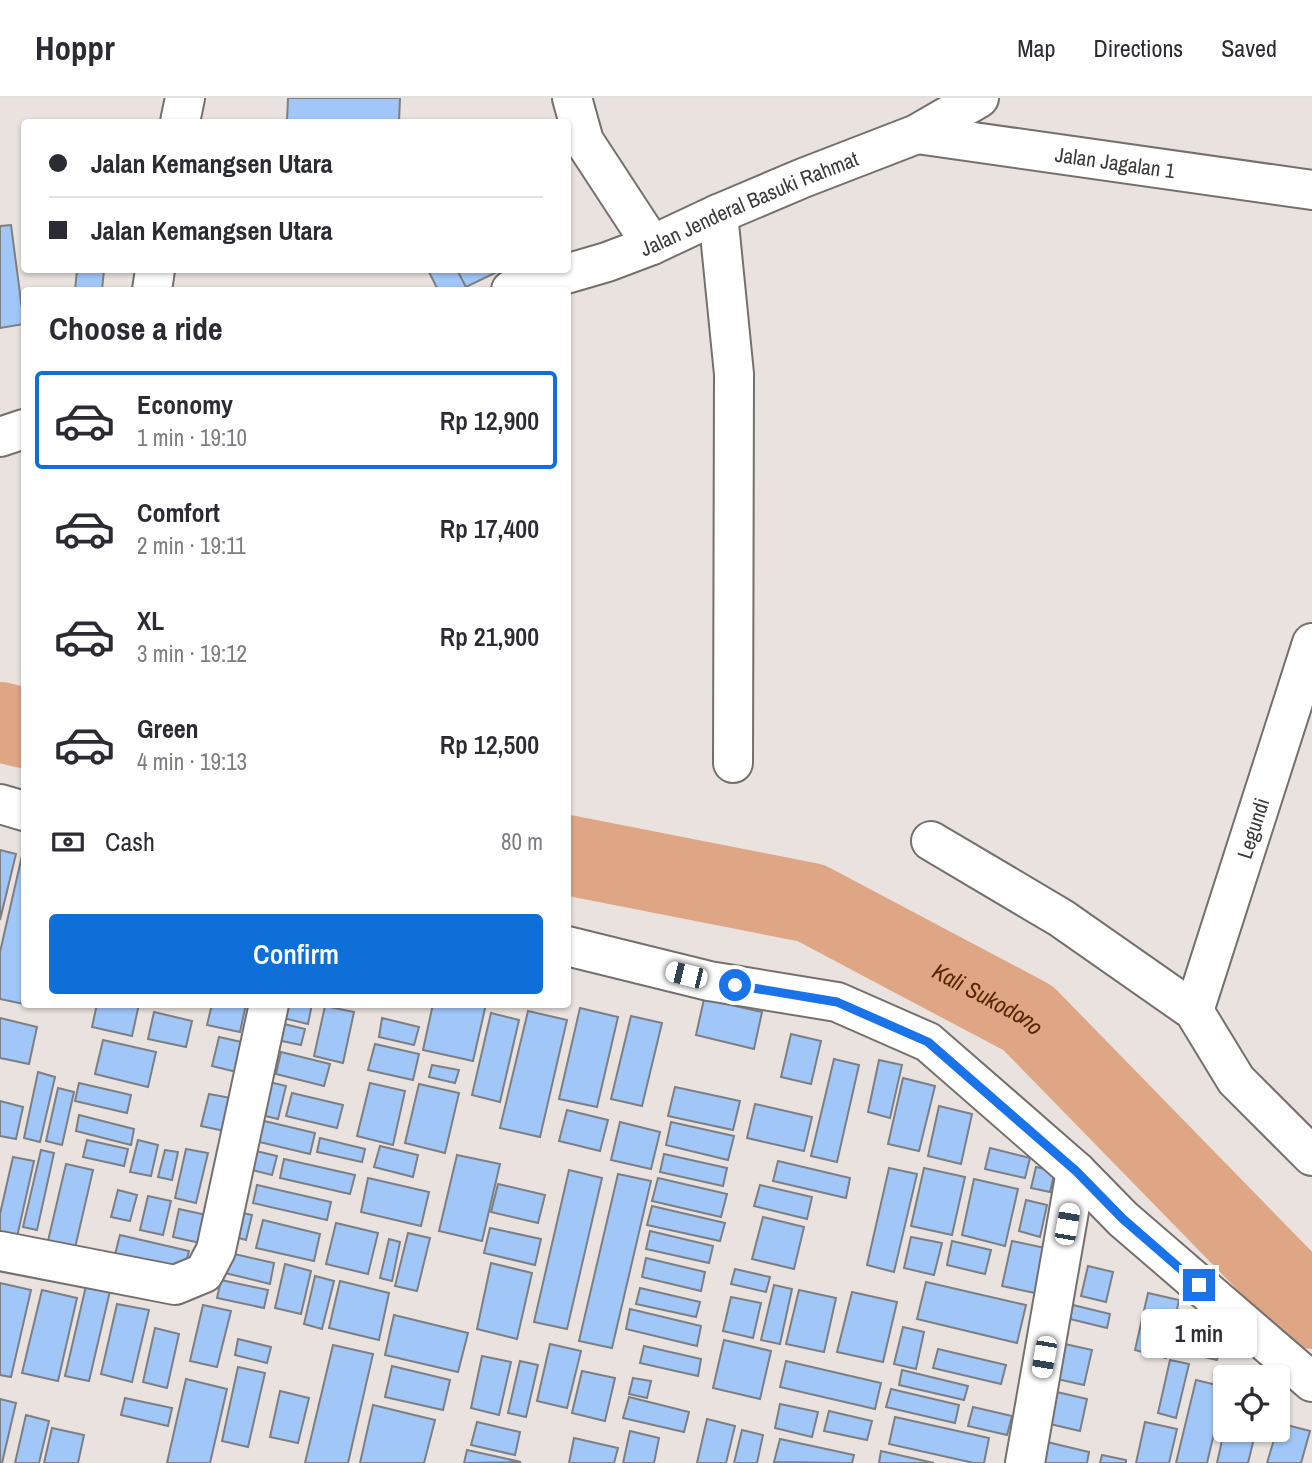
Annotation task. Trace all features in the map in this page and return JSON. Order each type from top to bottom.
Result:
[{"type":"street","points":[[181,119],[185,98]]},
{"type":"street","points":[[572,98],[584,141],[652,245]]},
{"type":"street","name":"Jalan Jenderal Basuki Rahmat","points":[[571,272],[652,245],[803,178],[917,134],[979,98]]},
{"type":"street","name":"Jalan Jagalan 1","points":[[917,134],[1312,190]]},
{"type":"street","points":[[718,214],[734,374],[733,763]]},
{"type":"street","name":"Jalan Jenderal Basuki Rahmat","points":[[521,287],[569,273]]},
{"type":"street","points":[[0,437],[21,430]]},
{"type":"street","name":"Legundi","points":[[1194,1011],[1312,643]]},
{"type":"street","points":[[0,804],[21,810]]},
{"type":"street","points":[[932,841],[1061,918],[1194,1011],[1236,1080],[1312,1156]]},
{"type":"street","points":[[571,947],[709,981],[837,1002],[928,1042],[1076,1171],[1123,1219],[1312,1382]]},
{"type":"street","points":[[0,1251],[175,1285],[204,1273],[216,1250],[269,1008]]},
{"type":"street","points":[[1025,1463],[1076,1171]]},
{"type":"building","points":[[288,98],[400,98],[399,119],[287,119]]},
{"type":"building","points":[[11,225],[21,301],[21,324],[0,328],[0,226]]},
{"type":"building","points":[[77,273],[104,273],[102,287],[75,287]]},
{"type":"building","points":[[430,273],[459,273],[466,287],[436,287]]},
{"type":"building","points":[[459,273],[495,273],[466,287]]},
{"type":"building","points":[[0,850],[16,854],[0,920]]},
{"type":"building","points":[[21,860],[21,1003],[0,999],[0,952]]},
{"type":"building","points":[[704,999],[762,1012],[754,1049],[696,1035]]},
{"type":"building","points":[[96,1008],[138,1008],[132,1036],[92,1027]]},
{"type":"building","points":[[211,1008],[245,1008],[240,1032],[207,1025]]},
{"type":"building","points":[[278,1008],[311,1008],[308,1024],[279,1017]]},
{"type":"building","points":[[325,1008],[354,1012],[343,1063],[314,1056]]},
{"type":"building","points":[[432,1008],[485,1008],[473,1061],[423,1050]]},
{"type":"building","points":[[580,1008],[618,1017],[597,1107],[559,1099]]},
{"type":"building","points":[[528,1011],[567,1020],[540,1137],[500,1128]]},
{"type":"building","points":[[154,1012],[192,1021],[186,1047],[148,1039]]},
{"type":"building","points":[[491,1013],[519,1020],[500,1102],[472,1095]]},
{"type":"building","points":[[631,1016],[662,1023],[642,1106],[611,1099]]},
{"type":"building","points":[[0,1018],[37,1027],[29,1064],[0,1058]]},
{"type":"building","points":[[382,1018],[419,1027],[414,1045],[379,1037]]},
{"type":"building","points":[[267,1020],[305,1029],[301,1045],[263,1037]]},
{"type":"building","points":[[791,1034],[821,1041],[811,1084],[781,1077]]},
{"type":"building","points":[[219,1037],[255,1045],[249,1075],[212,1066]]},
{"type":"building","points":[[103,1040],[156,1052],[148,1087],[95,1074]]},
{"type":"building","points":[[375,1044],[419,1054],[413,1080],[368,1070]]},
{"type":"building","points":[[281,1052],[330,1064],[324,1086],[276,1074]]},
{"type":"building","points":[[834,1059],[859,1065],[837,1162],[811,1156]]},
{"type":"building","points":[[879,1060],[902,1065],[890,1118],[868,1112]]},
{"type":"building","points":[[432,1065],[459,1070],[455,1083],[429,1077]]},
{"type":"building","points":[[38,1072],[55,1077],[40,1142],[24,1138]]},
{"type":"building","points":[[903,1078],[935,1086],[919,1151],[888,1144]]},
{"type":"building","points":[[265,1081],[286,1086],[278,1119],[257,1114]]},
{"type":"building","points":[[79,1083],[131,1095],[127,1113],[75,1101]]},
{"type":"building","points":[[370,1083],[405,1091],[393,1145],[357,1136]]},
{"type":"building","points":[[419,1084],[459,1093],[445,1153],[405,1143]]},
{"type":"building","points":[[675,1087],[740,1101],[733,1130],[668,1116]]},
{"type":"building","points":[[58,1088],[74,1092],[62,1145],[46,1141]]},
{"type":"building","points":[[292,1093],[343,1105],[337,1128],[286,1116]]},
{"type":"building","points":[[209,1094],[242,1100],[234,1133],[201,1126]]},
{"type":"building","points":[[0,1101],[23,1107],[16,1139],[0,1136]]},
{"type":"building","points":[[755,1104],[812,1117],[804,1151],[747,1138]]},
{"type":"building","points":[[939,1106],[972,1114],[961,1164],[928,1156]]},
{"type":"building","points":[[567,1110],[608,1120],[600,1151],[559,1141]]},
{"type":"building","points":[[79,1115],[134,1129],[131,1145],[76,1131]]},
{"type":"building","points":[[260,1120],[315,1133],[310,1154],[255,1141]]},
{"type":"building","points":[[620,1122],[660,1132],[651,1169],[611,1160]]},
{"type":"building","points":[[671,1122],[734,1136],[728,1160],[666,1145]]},
{"type":"building","points":[[320,1138],[365,1149],[362,1162],[317,1152]]},
{"type":"building","points":[[87,1140],[128,1149],[124,1166],[83,1157]]},
{"type":"building","points":[[138,1140],[158,1145],[151,1176],[130,1172]]},
{"type":"building","points":[[380,1146],[418,1155],[413,1177],[374,1167]]},
{"type":"building","points":[[990,1148],[1030,1158],[1025,1178],[985,1169]]},
{"type":"building","points":[[186,1149],[208,1153],[196,1203],[175,1198]]},
{"type":"building","points":[[41,1150],[54,1153],[37,1230],[23,1227]]},
{"type":"building","points":[[165,1150],[178,1152],[172,1180],[158,1177]]},
{"type":"building","points":[[256,1151],[277,1156],[272,1175],[252,1170]]},
{"type":"building","points":[[664,1154],[727,1168],[723,1186],[660,1172]]},
{"type":"building","points":[[457,1155],[500,1164],[482,1241],[439,1231]]},
{"type":"building","points":[[13,1157],[34,1161],[17,1237],[0,1233],[0,1214]]},
{"type":"building","points":[[284,1159],[355,1175],[350,1194],[280,1178]]},
{"type":"building","points":[[778,1161],[850,1178],[846,1198],[773,1181]]},
{"type":"building","points":[[66,1164],[93,1170],[75,1248],[48,1241]]},
{"type":"building","points":[[1036,1167],[1055,1171],[1050,1192],[1031,1188]]},
{"type":"building","points":[[889,1168],[917,1174],[894,1272],[867,1265]]},
{"type":"building","points":[[924,1168],[965,1177],[952,1235],[911,1226]]},
{"type":"building","points":[[569,1170],[602,1178],[567,1329],[534,1322]]},
{"type":"building","points":[[618,1174],[651,1181],[612,1348],[579,1341]]},
{"type":"building","points":[[368,1178],[429,1192],[421,1226],[361,1212]]},
{"type":"building","points":[[658,1178],[727,1194],[721,1217],[652,1201]]},
{"type":"building","points":[[974,1179],[1018,1189],[1005,1246],[962,1235]]},
{"type":"building","points":[[498,1184],[545,1195],[538,1223],[491,1212]]},
{"type":"building","points":[[257,1185],[331,1202],[327,1220],[253,1203]]},
{"type":"building","points":[[760,1185],[812,1197],[807,1219],[754,1206]]},
{"type":"building","points":[[118,1190],[137,1195],[130,1221],[111,1217]]},
{"type":"building","points":[[148,1196],[171,1201],[163,1235],[140,1230]]},
{"type":"building","points":[[1026,1200],[1047,1205],[1040,1237],[1019,1231]]},
{"type":"building","points":[[652,1206],[725,1223],[720,1241],[647,1225]]},
{"type":"building","points":[[179,1209],[211,1216],[205,1244],[173,1237]]},
{"type":"building","points":[[234,1211],[252,1215],[246,1240],[228,1235]]},
{"type":"building","points":[[763,1217],[804,1227],[794,1269],[752,1259]]},
{"type":"building","points":[[263,1220],[320,1234],[314,1261],[256,1248]]},
{"type":"building","points":[[336,1223],[378,1233],[368,1274],[326,1264]]},
{"type":"building","points":[[490,1228],[541,1239],[535,1265],[484,1253]]},
{"type":"building","points":[[650,1231],[713,1246],[709,1263],[646,1249]]},
{"type":"building","points":[[408,1233],[430,1238],[417,1291],[395,1286]]},
{"type":"building","points":[[120,1235],[189,1251],[182,1278],[113,1262]]},
{"type":"building","points":[[911,1237],[942,1243],[934,1275],[904,1268]]},
{"type":"building","points":[[389,1239],[400,1242],[392,1281],[380,1278]]},
{"type":"building","points":[[952,1241],[991,1250],[985,1274],[947,1265]]},
{"type":"building","points":[[1012,1241],[1045,1248],[1035,1293],[1002,1286]]},
{"type":"building","points":[[230,1253],[274,1263],[270,1284],[225,1273]]},
{"type":"building","points":[[646,1258],[705,1272],[701,1291],[642,1277]]},
{"type":"building","points":[[491,1263],[532,1273],[517,1339],[477,1329]]},
{"type":"building","points":[[285,1264],[311,1271],[301,1314],[275,1308]]},
{"type":"building","points":[[1088,1266],[1113,1272],[1106,1302],[1081,1296]]},
{"type":"building","points":[[735,1269],[770,1277],[766,1292],[731,1284]]},
{"type":"building","points":[[315,1276],[334,1281],[322,1329],[304,1324]]},
{"type":"building","points":[[221,1280],[268,1290],[264,1308],[217,1298]]},
{"type":"building","points":[[340,1281],[389,1293],[379,1340],[329,1328]]},
{"type":"building","points":[[926,1282],[1026,1305],[1017,1343],[917,1319]]},
{"type":"building","points":[[0,1283],[31,1290],[11,1377],[0,1375]]},
{"type":"building","points":[[774,1285],[792,1289],[780,1344],[761,1340]]},
{"type":"building","points":[[86,1286],[110,1291],[89,1381],[65,1376]]},
{"type":"building","points":[[640,1288],[700,1302],[696,1317],[636,1304]]},
{"type":"building","points":[[42,1290],[77,1298],[58,1381],[22,1373]]},
{"type":"building","points":[[799,1290],[836,1298],[824,1352],[786,1344]]},
{"type":"building","points":[[852,1292],[897,1302],[883,1362],[837,1352]]},
{"type":"building","points":[[1148,1293],[1179,1300],[1166,1358],[1135,1350]]},
{"type":"building","points":[[731,1297],[761,1303],[753,1338],[723,1331]]},
{"type":"building","points":[[117,1304],[149,1310],[132,1382],[101,1374]]},
{"type":"building","points":[[203,1305],[231,1311],[217,1367],[190,1361]]},
{"type":"building","points":[[1073,1305],[1110,1314],[1107,1328],[1070,1319]]},
{"type":"building","points":[[630,1309],[701,1326],[697,1346],[626,1329]]},
{"type":"building","points":[[394,1315],[468,1333],[458,1372],[385,1355]]},
{"type":"building","points":[[903,1327],[924,1332],[916,1369],[894,1364]]},
{"type":"building","points":[[155,1328],[179,1334],[167,1388],[143,1382]]},
{"type":"building","points":[[1188,1329],[1223,1337],[1217,1360],[1183,1352]]},
{"type":"building","points":[[238,1339],[271,1347],[267,1363],[235,1355]]},
{"type":"building","points":[[724,1340],[771,1351],[760,1399],[713,1388]]},
{"type":"building","points":[[1056,1342],[1092,1350],[1084,1385],[1048,1377]]},
{"type":"building","points":[[550,1344],[581,1351],[567,1408],[537,1401]]},
{"type":"building","points":[[333,1345],[373,1354],[348,1463],[305,1463]]},
{"type":"building","points":[[644,1346],[701,1359],[698,1376],[640,1363]]},
{"type":"building","points":[[938,1349],[1006,1365],[1001,1384],[933,1368]]},
{"type":"building","points":[[482,1356],[511,1362],[499,1415],[471,1408]]},
{"type":"building","points":[[1170,1360],[1189,1364],[1176,1418],[1158,1413]]},
{"type":"building","points":[[520,1361],[538,1365],[526,1417],[508,1413]]},
{"type":"building","points":[[786,1361],[881,1383],[875,1409],[780,1387]]},
{"type":"building","points":[[392,1366],[450,1380],[443,1410],[385,1397]]},
{"type":"building","points":[[238,1367],[265,1373],[248,1447],[222,1441]]},
{"type":"building","points":[[902,1370],[968,1386],[964,1400],[899,1385]]},
{"type":"building","points":[[582,1371],[615,1378],[605,1421],[572,1413]]},
{"type":"building","points":[[633,1378],[651,1381],[647,1398],[629,1394]]},
{"type":"building","points":[[186,1379],[227,1389],[210,1463],[167,1463]]},
{"type":"building","points":[[1196,1380],[1213,1384],[1213,1438],[1207,1463],[1176,1463]]},
{"type":"building","points":[[891,1389],[959,1405],[955,1423],[886,1407]]},
{"type":"building","points":[[1044,1389],[1087,1399],[1080,1431],[1037,1421]]},
{"type":"building","points":[[280,1391],[309,1398],[298,1443],[270,1437]]},
{"type":"building","points":[[629,1397],[689,1412],[684,1432],[623,1418]]},
{"type":"building","points":[[125,1398],[172,1408],[168,1426],[121,1415]]},
{"type":"building","points":[[0,1399],[16,1403],[2,1463],[0,1463]]},
{"type":"building","points":[[780,1404],[818,1412],[812,1437],[775,1428]]},
{"type":"building","points":[[373,1405],[435,1420],[424,1463],[360,1463]]},
{"type":"building","points":[[973,1407],[1012,1416],[1007,1435],[968,1426]]},
{"type":"building","points":[[829,1411],[872,1421],[867,1440],[824,1431]]},
{"type":"building","points":[[26,1415],[49,1421],[39,1463],[15,1463]]},
{"type":"building","points":[[895,1417],[989,1438],[984,1463],[889,1444]]},
{"type":"building","points":[[707,1419],[735,1426],[726,1463],[697,1463]]},
{"type":"building","points":[[477,1422],[520,1432],[515,1455],[471,1445]]},
{"type":"building","points":[[1145,1422],[1177,1429],[1169,1463],[1136,1463]]},
{"type":"building","points":[[1290,1426],[1310,1431],[1301,1463],[1267,1463],[1273,1442],[1290,1442]]},
{"type":"building","points":[[52,1428],[84,1435],[78,1463],[44,1463]]},
{"type":"building","points":[[742,1430],[763,1435],[757,1463],[734,1463]]},
{"type":"building","points":[[630,1431],[659,1438],[654,1463],[623,1463]]},
{"type":"building","points":[[574,1438],[618,1448],[614,1463],[569,1463]]},
{"type":"building","points":[[780,1439],[854,1455],[852,1463],[774,1462]]},
{"type":"building","points":[[1047,1442],[1089,1452],[1087,1463],[1042,1463]]},
{"type":"building","points":[[1222,1442],[1253,1442],[1248,1463],[1217,1463]]},
{"type":"building","points":[[467,1450],[521,1462],[464,1463]]},
{"type":"building","points":[[881,1451],[934,1463],[879,1463]]},
{"type":"building","points":[[1102,1455],[1126,1460],[1126,1463],[1100,1463]]},
{"type":"waterway","name":"Kali Sukodono","points":[[0,722],[21,727]]},
{"type":"waterway","name":"Kali Sukodono","points":[[571,856],[811,903],[1028,1018],[1312,1309]]},
{"type":"route","points":[[735,985],[837,1002],[928,1042],[1076,1171],[1123,1219],[1199,1285]]}]
